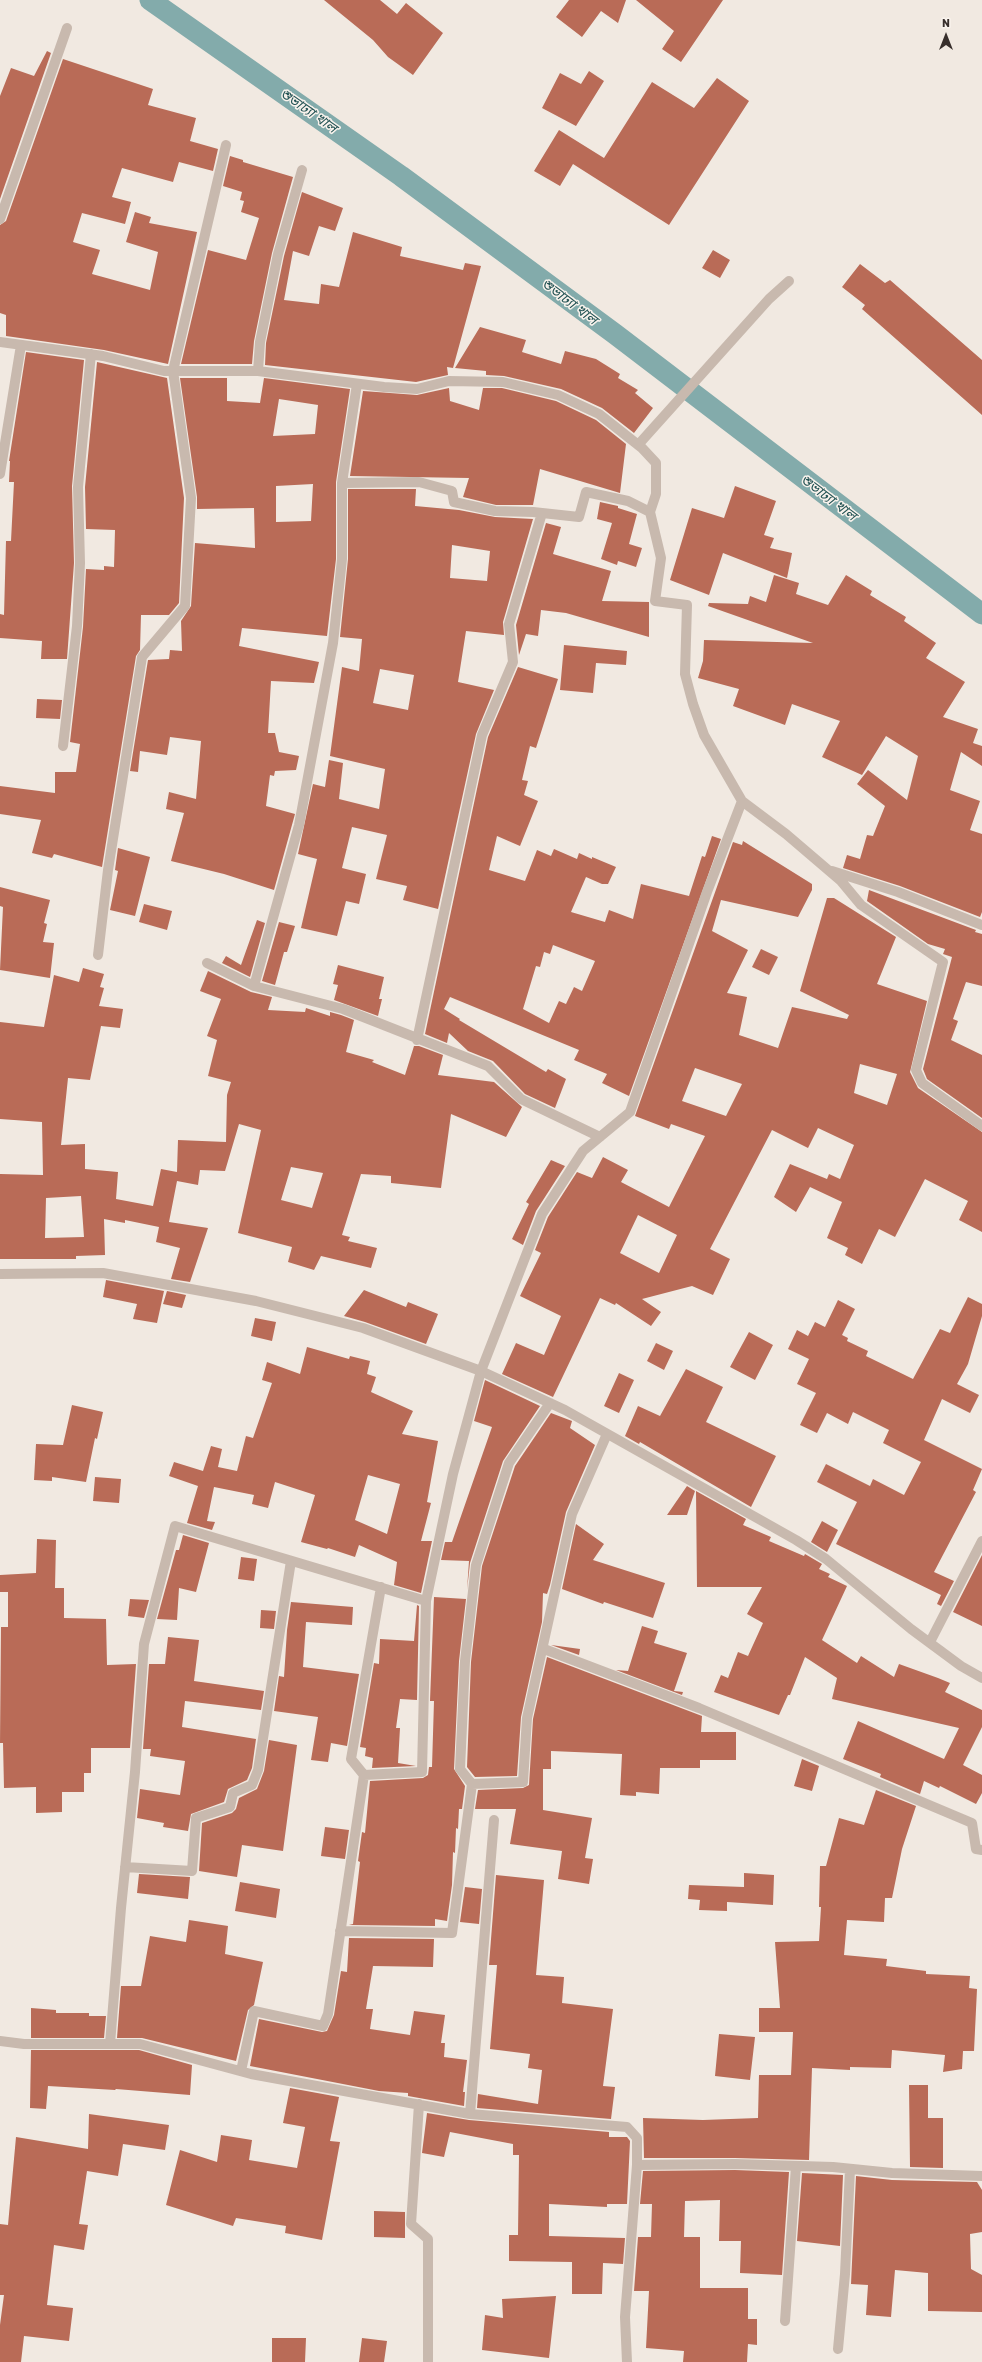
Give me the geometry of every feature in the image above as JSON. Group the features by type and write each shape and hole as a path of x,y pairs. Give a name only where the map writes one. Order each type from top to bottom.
{"street":[{"path":"0,218 67,28"},
{"path":"98,955 108,870 142,657 185,606 191,498 173,371 226,144"},
{"path":"258,371 260,342 278,254 302,170"},
{"path":"638,445 768,299 789,281"},
{"path":"0,342 91,354 164,371 258,371 357,384 417,389 449,381 503,382 558,396 600,414 638,445 656,464 656,494 650,512 661,558 655,600 687,605 685,674 693,704 704,735 742,801 786,834 825,868 841,882 861,905 943,962 916,1070 922,1083 982,1126"},
{"path":"0,474 21,345"},
{"path":"63,746 77,626 80,563 78,487 91,354"},
{"path":"254,986 299,825 333,643 342,559 342,483 357,384"},
{"path":"342,483 418,482 452,491 454,502 495,511 542,513 579,517 586,492 628,501 650,512"},
{"path":"417,1040 482,735 513,662 508,624 542,513"},
{"path":"364,1775 422,1772 426,1601 453,1474 481,1371 542,1214 583,1151 630,1112 707,892 742,801"},
{"path":"825,868 898,892 982,925"},
{"path":"207,963 254,986 343,1009 417,1040 488,1066 521,1099 600,1137"},
{"path":"0,1274 103,1273 256,1301 363,1328 481,1371 550,1403 607,1434 826,1559 961,1666 982,1678"},
{"path":"340,1931 452,1934 472,1784 460,1769 465,1661 476,1565 509,1463 550,1403"},
{"path":"472,1784 523,1782 527,1718 544,1648 572,1514 607,1434"},
{"path":"110,2044 125,1867 136,1772 144,1644 175,1526 426,1601"},
{"path":"930,1642 982,1541"},
{"path":"125,1867 192,1871 196,1818 230,1807 233,1793 252,1785 258,1770 291,1561"},
{"path":"241,2072 254,2011 323,2026 328,2014 364,1775 351,1759 381,1587"},
{"path":"544,1648 699,1708 972,1823 976,1849 982,1850"},
{"path":"470,2114 494,1820"},
{"path":"0,2041 24,2044 140,2044 241,2072 470,2114 627,2127 637,2138 625,2317 627,2362"},
{"path":"418,2104 411,2224 428,2239 428,2362"},
{"path":"636,2165 796,2166 892,2173 982,2176"},
{"path":"785,2321 796,2166"},
{"path":"838,2349 845,2274 850,2169"}],"building":[{"path":"324,0 380,0 397,14 406,3 443,33 413,75 388,57 373,40"},
{"path":"569,0 626,0 618,23 601,11 582,37 556,17"},
{"path":"636,0 723,0 681,62 662,49 674,31"},
{"path":"47,51 51,53 0,199 0,96 11,68 34,76"},
{"path":"63,59 153,89 148,105 196,118 190,141 218,149 213,171 179,162 173,182 122,168 112,197 131,202 125,224 82,213 73,242 100,250 92,274 150,290 158,252 126,242 135,212 151,217 149,223 197,232 168,364 104,350 6,336 6,315 0,313 0,225 6,221"},
{"path":"589,71 604,81 576,126 542,108 560,73 581,84"},
{"path":"717,78 749,101 669,225 573,164 560,186 534,171 559,130 604,158 652,82 694,108"},
{"path":"230,156 243,160 243,162 293,177 272,253 254,341 252,364 181,364 208,250 246,260 259,218 241,212 244,201 240,200 242,192 223,186"},
{"path":"302,192 343,208 335,231 319,226 309,256 293,251 284,300 319,304 321,284 339,287 353,232 402,247 400,256 463,270 465,263 481,266 453,368 447,367 448,375 416,382 265,365 266,343 284,256"},
{"path":"713,250 730,260 720,278 702,268"},
{"path":"860,264 885,283 890,280 982,360 982,415 862,309 865,305 842,287"},
{"path":"480,327 526,340 522,352 561,364 565,351 596,359 620,374 618,378 638,390 635,393 653,408 634,433 602,408 561,389 504,376 486,375 486,371 455,368"},
{"path":"26,352 84,360 72,486 74,563 67,659 41,659 42,641 0,638 0,614 4,615 6,541 11,541 14,482 9,482 9,461"},
{"path":"97,362 167,378 184,498 179,603 169,615 141,615 140,650 136,656 102,867 54,854 52,858 32,853 41,820 0,814 0,786 55,793 55,772 76,772 80,744 70,742 83,627 86,569 104,570 104,566 114,567 115,530 86,529 85,487"},
{"path":"180,378 227,378 227,401 260,403 264,378 350,389 336,482 336,559 327,636 242,628 239,646 319,662 314,683 271,681 268,733 275,733 279,752 299,756 296,770 275,771 274,776 270,775 266,806 295,814 274,890 224,874 171,861 184,813 166,809 169,792 196,799 201,741 170,737 167,755 140,751 138,772 130,771 148,660 169,659 170,650 182,651 181,621 191,606 195,543 255,548 254,508 197,509 197,497","holes":["279,399 318,405 315,434 273,436","313,484 311,521 276,522 276,486"]},
{"path":"449,388 450,401 479,410 483,388 502,388 556,401 596,420 626,444 620,493 540,469 533,505 496,505 463,497 469,478 350,476 363,391 417,395"},
{"path":"735,486 776,501 764,535 774,538 770,548 792,553 787,578 723,553 709,595 670,580 692,508 724,518"},
{"path":"348,489 416,489 415,506 459,510 495,517 533,519 503,622 504,635 466,631 458,682 494,690 476,734 438,909 403,900 407,886 376,879 387,835 352,827 342,868 366,874 359,904 346,901 337,936 301,928 317,859 298,854 313,784 325,787 329,760 343,763 339,799 379,809 385,769 330,756 342,667 359,671 362,639 340,637 348,559","holes":["452,545 490,551 487,581 450,578","380,669 414,675 408,710 373,703"]},
{"path":"600,502 618,506 618,508 637,514 629,544 642,548 636,567 618,561 617,565 601,559 612,523 597,519"},
{"path":"546,523 561,527 553,554 611,571 602,601 649,602 649,637 566,613 541,610 538,636 526,634 519,655 516,625"},
{"path":"774,575 799,583 796,594 828,605 846,575 872,591 870,595 906,617 904,621 936,643 926,658 965,682 943,717 978,729 973,743 982,746 982,766 961,752 950,790 980,801 970,830 982,834 982,912 980,917 900,886 843,868 847,855 860,859 867,835 873,836 885,806 857,784 868,770 907,800 918,756 886,736 862,775 822,757 840,721 792,704 785,725 733,706 739,689 698,678 703,661 704,640 813,643 708,606 709,603 748,604 750,596 766,602"},
{"path":"564,645 627,651 626,665 596,663 593,693 560,690"},
{"path":"518,667 558,679 536,748 530,746 522,780 528,781 524,795 538,801 520,846 497,836 489,870 525,881 537,850 551,856 554,849 577,859 579,853 616,867 608,884 602,884 586,877 571,912 605,922 609,910 633,919 641,884 689,896 702,856 705,857 712,836 721,839 629,1096 602,1083 607,1074 574,1060 579,1050 450,997 444,1009 460,1019 459,1020 546,1072 548,1069 566,1079 555,1108 525,1094 493,1061 468,1051 449,1033 447,1043 425,1034 488,737","holes":["553,945 595,961 582,991 574,987 566,1004 559,1001 549,1023 523,1009 536,966 540,967 544,952 550,954"]},
{"path":"37,699 62,700 60,719 36,718"},
{"path":"743,841 812,884 812,890 798,917 721,900 712,931 748,950 727,993 747,997 739,1035 778,1048 792,1007 847,1019 849,1015 800,991 827,898 834,898 896,937 877,984 927,1001 910,1072 918,1088 982,1132 982,1232 959,1220 968,1201 925,1179 895,1237 879,1229 862,1264 845,1255 848,1248 827,1238 842,1202 810,1187 796,1212 774,1197 790,1164 827,1179 829,1174 840,1179 854,1145 818,1128 808,1148 772,1130 710,1249 730,1259 713,1295 692,1286 642,1299 661,1312 651,1326 616,1303 615,1305 600,1298 553,1397 502,1374 516,1343 544,1355 561,1316 520,1296 541,1253 535,1250 548,1217 577,1172 592,1178 603,1157 628,1170 621,1182 669,1207 705,1136 671,1124 669,1129 635,1116 733,842 742,845","holes":["860,1064 897,1074 887,1105 854,1093","695,1068 742,1084 726,1116 682,1101","638,1215 677,1235 659,1273 620,1253"]},
{"path":"118,848 150,857 135,916 110,910 118,871 115,870"},
{"path":"0,887 50,900 44,923 47,924 43,942 54,943 50,978 0,970 3,907 0,906"},
{"path":"869,890 976,930 975,932 982,934 982,986 966,982 953,1019 958,1021 951,1040 982,1055 982,1118 927,1079 923,1069 952,957 943,954 945,949 928,944 867,901"},
{"path":"144,904 172,911 167,930 139,922"},
{"path":"257,920 265,923 250,977 222,963 226,956 241,965"},
{"path":"279,922 295,926 287,952 284,952 275,985 262,981"},
{"path":"761,949 778,957 769,975 752,967"},
{"path":"338,965 384,977 379,999 382,999 378,1016 334,1000 338,985 333,984"},
{"path":"83,968 104,974 100,987 104,988 99,1006 123,1009 120,1028 101,1026 90,1080 68,1078 61,1145 85,1144 85,1169 118,1172 116,1199 153,1206 161,1169 177,1172 178,1140 226,1142 227,1095 231,1082 208,1076 217,1040 207,1036 221,999 200,991 208,971 251,992 272,997 268,1010 305,1012 306,1008 330,1016 330,1012 354,1020 346,1052 374,1060 372,1062 405,1075 414,1046 419,1046 443,1055 438,1075 494,1082 522,1107 506,1137 451,1114 441,1188 391,1183 391,1176 361,1174 342,1235 350,1237 348,1241 377,1248 371,1268 321,1256 314,1270 288,1262 292,1247 238,1233 261,1130 239,1124 225,1171 200,1170 198,1185 177,1181 169,1222 208,1228 190,1282 171,1279 180,1248 156,1242 159,1227 125,1220 125,1223 104,1219 105,1255 76,1256 76,1259 0,1259 0,1174 43,1175 42,1122 0,1119 0,1022 44,1027 54,975 79,982","holes":["291,1167 323,1173 312,1208 281,1200","81,1196 84,1237 45,1238 46,1198"]},
{"path":"551,1160 565,1166 536,1211 523,1245 512,1239 529,1204 526,1202"},
{"path":"106,1280 164,1291 157,1323 133,1319 137,1304 103,1297"},
{"path":"364,1290 406,1307 408,1302 438,1314 426,1344 344,1316"},
{"path":"167,1291 186,1295 182,1308 163,1304"},
{"path":"968,1297 982,1304 982,1316 968,1364 957,1384 979,1395 970,1413 942,1399 924,1440 982,1469 973,1490 976,1492 934,1572 954,1581 941,1606 937,1604 941,1595 836,1544 857,1502 817,1482 826,1464 870,1486 873,1479 904,1495 921,1462 883,1443 889,1430 853,1412 848,1424 827,1413 817,1433 800,1425 816,1393 797,1384 809,1359 788,1349 797,1330 808,1336 815,1322 825,1327 838,1300 855,1309 842,1335 848,1338 847,1341 868,1351 866,1356 913,1379 940,1329 950,1333"},
{"path":"255,1318 276,1322 272,1341 251,1336"},
{"path":"749,1332 773,1345 755,1380 730,1367"},
{"path":"656,1343 673,1351 664,1370 647,1361"},
{"path":"307,1347 349,1359 350,1356 370,1361 367,1374 376,1377 371,1392 413,1411 402,1434 438,1441 427,1502 431,1503 421,1541 432,1541 421,1593 394,1585 397,1562 359,1545 355,1557 328,1548 301,1542 315,1495 275,1482 268,1508 252,1504 254,1495 214,1487 207,1521 215,1522 212,1530 187,1523 198,1486 169,1476 174,1462 203,1471 211,1446 222,1449 218,1467 237,1471 246,1436 253,1438 272,1383 262,1380 267,1362 300,1374","holes":["368,1475 400,1484 387,1534 355,1520"]},
{"path":"686,1369 723,1387 706,1422 776,1456 751,1507 640,1442 639,1444 625,1436 638,1406 660,1416"},
{"path":"619,1373 634,1380 619,1413 604,1406"},
{"path":"485,1380 540,1406 503,1461 470,1563 467,1590 469,1561 441,1560 445,1542 452,1542 492,1427 474,1421"},
{"path":"72,1405 103,1412 97,1439 95,1438 86,1482 52,1477 52,1481 34,1480 36,1444 63,1445"},
{"path":"551,1413 572,1421 570,1428 595,1445 566,1512 550,1585 547,1594 543,1593 542,1622 521,1717 517,1776 475,1777 467,1767 471,1662 482,1566 515,1466"},
{"path":"95,1477 121,1479 119,1503 93,1501"},
{"path":"687,1486 695,1491 687,1515 667,1515"},
{"path":"696,1491 746,1519 743,1525 771,1537 769,1541 804,1556 805,1554 822,1564 819,1569 830,1574 828,1577 847,1586 822,1640 857,1663 861,1656 894,1677 899,1664 950,1683 945,1692 982,1710 982,1727 963,1765 982,1775 982,1793 976,1804 940,1786 939,1788 924,1781 920,1794 880,1777 881,1774 843,1759 858,1721 944,1759 959,1728 832,1699 837,1678 805,1657 790,1695 788,1695 779,1715 714,1692 721,1675 728,1678 738,1652 748,1656 763,1623 747,1614 762,1587 697,1587"},
{"path":"822,1521 838,1530 827,1552 811,1542"},
{"path":"576,1524 604,1544 593,1560 665,1583 653,1618 604,1602 603,1604 562,1589"},
{"path":"183,1535 209,1543 196,1592 179,1588 177,1620 157,1619 176,1550 179,1550"},
{"path":"37,1539 56,1540 55,1588 64,1588 64,1618 106,1619 107,1665 136,1664 130,1748 91,1748 91,1773 84,1773 84,1792 62,1792 62,1812 36,1813 36,1787 4,1788 3,1743 0,1743 1,1627 8,1627 8,1592 0,1592 0,1575 36,1573"},
{"path":"982,1555 982,1626 953,1612"},
{"path":"241,1557 257,1559 254,1581 238,1579"},
{"path":"434,1597 466,1599 459,1661 454,1769 465,1786 462,1809 459,1809 458,1829 456,1828 455,1853 453,1852 452,1885 447,1921 435,1919 435,1926 349,1925 353,1924 360,1862 358,1861 362,1832 365,1833 370,1781 423,1778 428,1775 429,1767 432,1767 434,1701 430,1701"},
{"path":"130,1599 149,1600 144,1618 128,1616"},
{"path":"291,1602 353,1607 352,1625 306,1622 303,1667 359,1674 347,1746 331,1743 328,1762 311,1760 318,1717 274,1711 279,1676 284,1677 287,1630"},
{"path":"417,1605 419,1606 417,1700 400,1699 396,1728 400,1728 398,1763 416,1766 372,1768 373,1758 365,1756 366,1748 360,1747 374,1663 379,1664 380,1639 414,1641"},
{"path":"261,1610 276,1611 274,1629 260,1628"},
{"path":"642,1626 658,1631 654,1643 687,1653 674,1691 683,1692 682,1695 616,1670 628,1671"},
{"path":"168,1637 199,1640 194,1681 264,1691 261,1710 185,1701 182,1727 256,1739 252,1768 247,1780 228,1789 224,1802 191,1814 188,1831 163,1827 164,1823 137,1818 140,1789 180,1795 185,1761 150,1756 151,1749 143,1749 149,1664 165,1664"},
{"path":"551,1645 580,1649 579,1655"},
{"path":"547,1657 702,1716 701,1732 736,1732 736,1760 700,1760 700,1768 660,1768 659,1794 636,1792 636,1796 620,1795 622,1754 551,1751 551,1769 543,1769 543,1810 592,1818 585,1858 593,1859 589,1884 558,1879 562,1851 510,1844 516,1809 475,1809 478,1790 523,1788 529,1785 533,1719"},
{"path":"269,1740 297,1745 283,1851 242,1845 237,1877 199,1871 202,1823 232,1813 236,1809 239,1798 257,1789 264,1771"},
{"path":"802,1759 819,1766 812,1791 794,1786"},
{"path":"876,1790 916,1806 902,1849 892,1898 885,1898 884,1922 847,1920 844,1955 887,1959 886,1966 926,1971 926,1974 970,1976 969,1988 977,1989 974,2051 963,2051 962,2069 943,2072 945,2055 892,2050 891,2068 850,2067 850,2070 812,2068 809,2160 644,2158 643,2118 703,2120 758,2118 759,2075 791,2075 793,2032 759,2032 759,2008 780,2008 775,1942 819,1941 821,1907 819,1907 820,1866 826,1866 839,1818 864,1825"},
{"path":"325,1827 349,1830 345,1859 321,1856"},
{"path":"744,1873 774,1875 773,1905 727,1902 727,1911 699,1910 700,1900 688,1899 689,1885 744,1887"},
{"path":"139,1874 190,1877 188,1899 137,1893"},
{"path":"496,1875 544,1880 536,1975 564,1977 562,2003 613,2009 603,2086 615,2087 611,2119 477,2108 478,2094 538,2104 542,2070 528,2068 530,2054 490,2049 497,1965 489,1965"},
{"path":"240,1882 280,1889 276,1918 235,1911"},
{"path":"465,1887 482,1889 479,1924 460,1922"},
{"path":"189,1920 228,1926 225,1954 263,1962 254,2005 248,2010 236,2061 142,2038 117,2038 121,1986 141,1986 150,1936 186,1942"},
{"path":"349,1938 434,1939 433,1967 373,1966 366,2009 373,2009 370,2029 410,2035 414,2011 445,2015 441,2043 445,2043 444,2057 467,2060 463,2092 465,2092 464,2106 408,2096 408,2093 379,2091 250,2066 259,2019 322,2032 327,2031 334,2015 341,1971 347,1972"},
{"path":"31,2008 56,2010 56,2013 89,2013 89,2016 106,2016 104,2038 31,2038"},
{"path":"719,2034 755,2037 750,2080 715,2076"},
{"path":"31,2050 139,2050 192,2065 190,2095 116,2089 48,2086 46,2109 30,2108"},
{"path":"909,2085 928,2085 928,2118 943,2118 943,2168 910,2167"},
{"path":"290,2088 339,2097 330,2141 340,2142 322,2240 285,2233 286,2226 236,2218 233,2226 166,2205 180,2150 217,2162 221,2135 252,2140 249,2160 297,2168 305,2127 283,2123"},
{"path":"427,2113 469,2120 609,2132 609,2137 627,2137 630,2141 627,2204 607,2204 607,2207 549,2204 549,2236 625,2238 623,2264 603,2263 602,2294 572,2294 572,2262 509,2261 509,2235 518,2235 519,2155 513,2155 513,2144 450,2132 444,2157 422,2153"},
{"path":"89,2114 169,2125 165,2150 123,2144 118,2176 87,2171 79,2224 88,2225 84,2250 54,2245 47,2305 73,2308 69,2341 24,2336 21,2362 0,2362 0,2325 4,2295 0,2295 0,2224 8,2225 16,2137 88,2149"},
{"path":"735,2170 789,2172 782,2275 740,2273 741,2241 719,2241 720,2200 685,2201 684,2237 700,2237 700,2288 748,2288 748,2319 757,2319 757,2345 748,2344 747,2362 683,2362 684,2351 646,2348 649,2291 634,2291 638,2237 651,2237 652,2204 640,2204 643,2171"},
{"path":"802,2173 843,2175 840,2246 797,2241"},
{"path":"856,2176 892,2180 977,2182 982,2190 982,2232 970,2234 971,2269 982,2275 982,2312 928,2311 928,2273 895,2270 891,2317 866,2315 868,2285 851,2284"},
{"path":"374,2211 405,2212 405,2238 374,2237"},
{"path":"556,2296 549,2358 482,2350 485,2315 503,2318 502,2299"},
{"path":"272,2338 306,2338 305,2362 272,2362"},
{"path":"362,2338 387,2341 384,2362 359,2362"}],"waterway":[{"name":"শুভাঢ্যা খাল","path":"150,0 401,176 615,334 982,614"}]}
